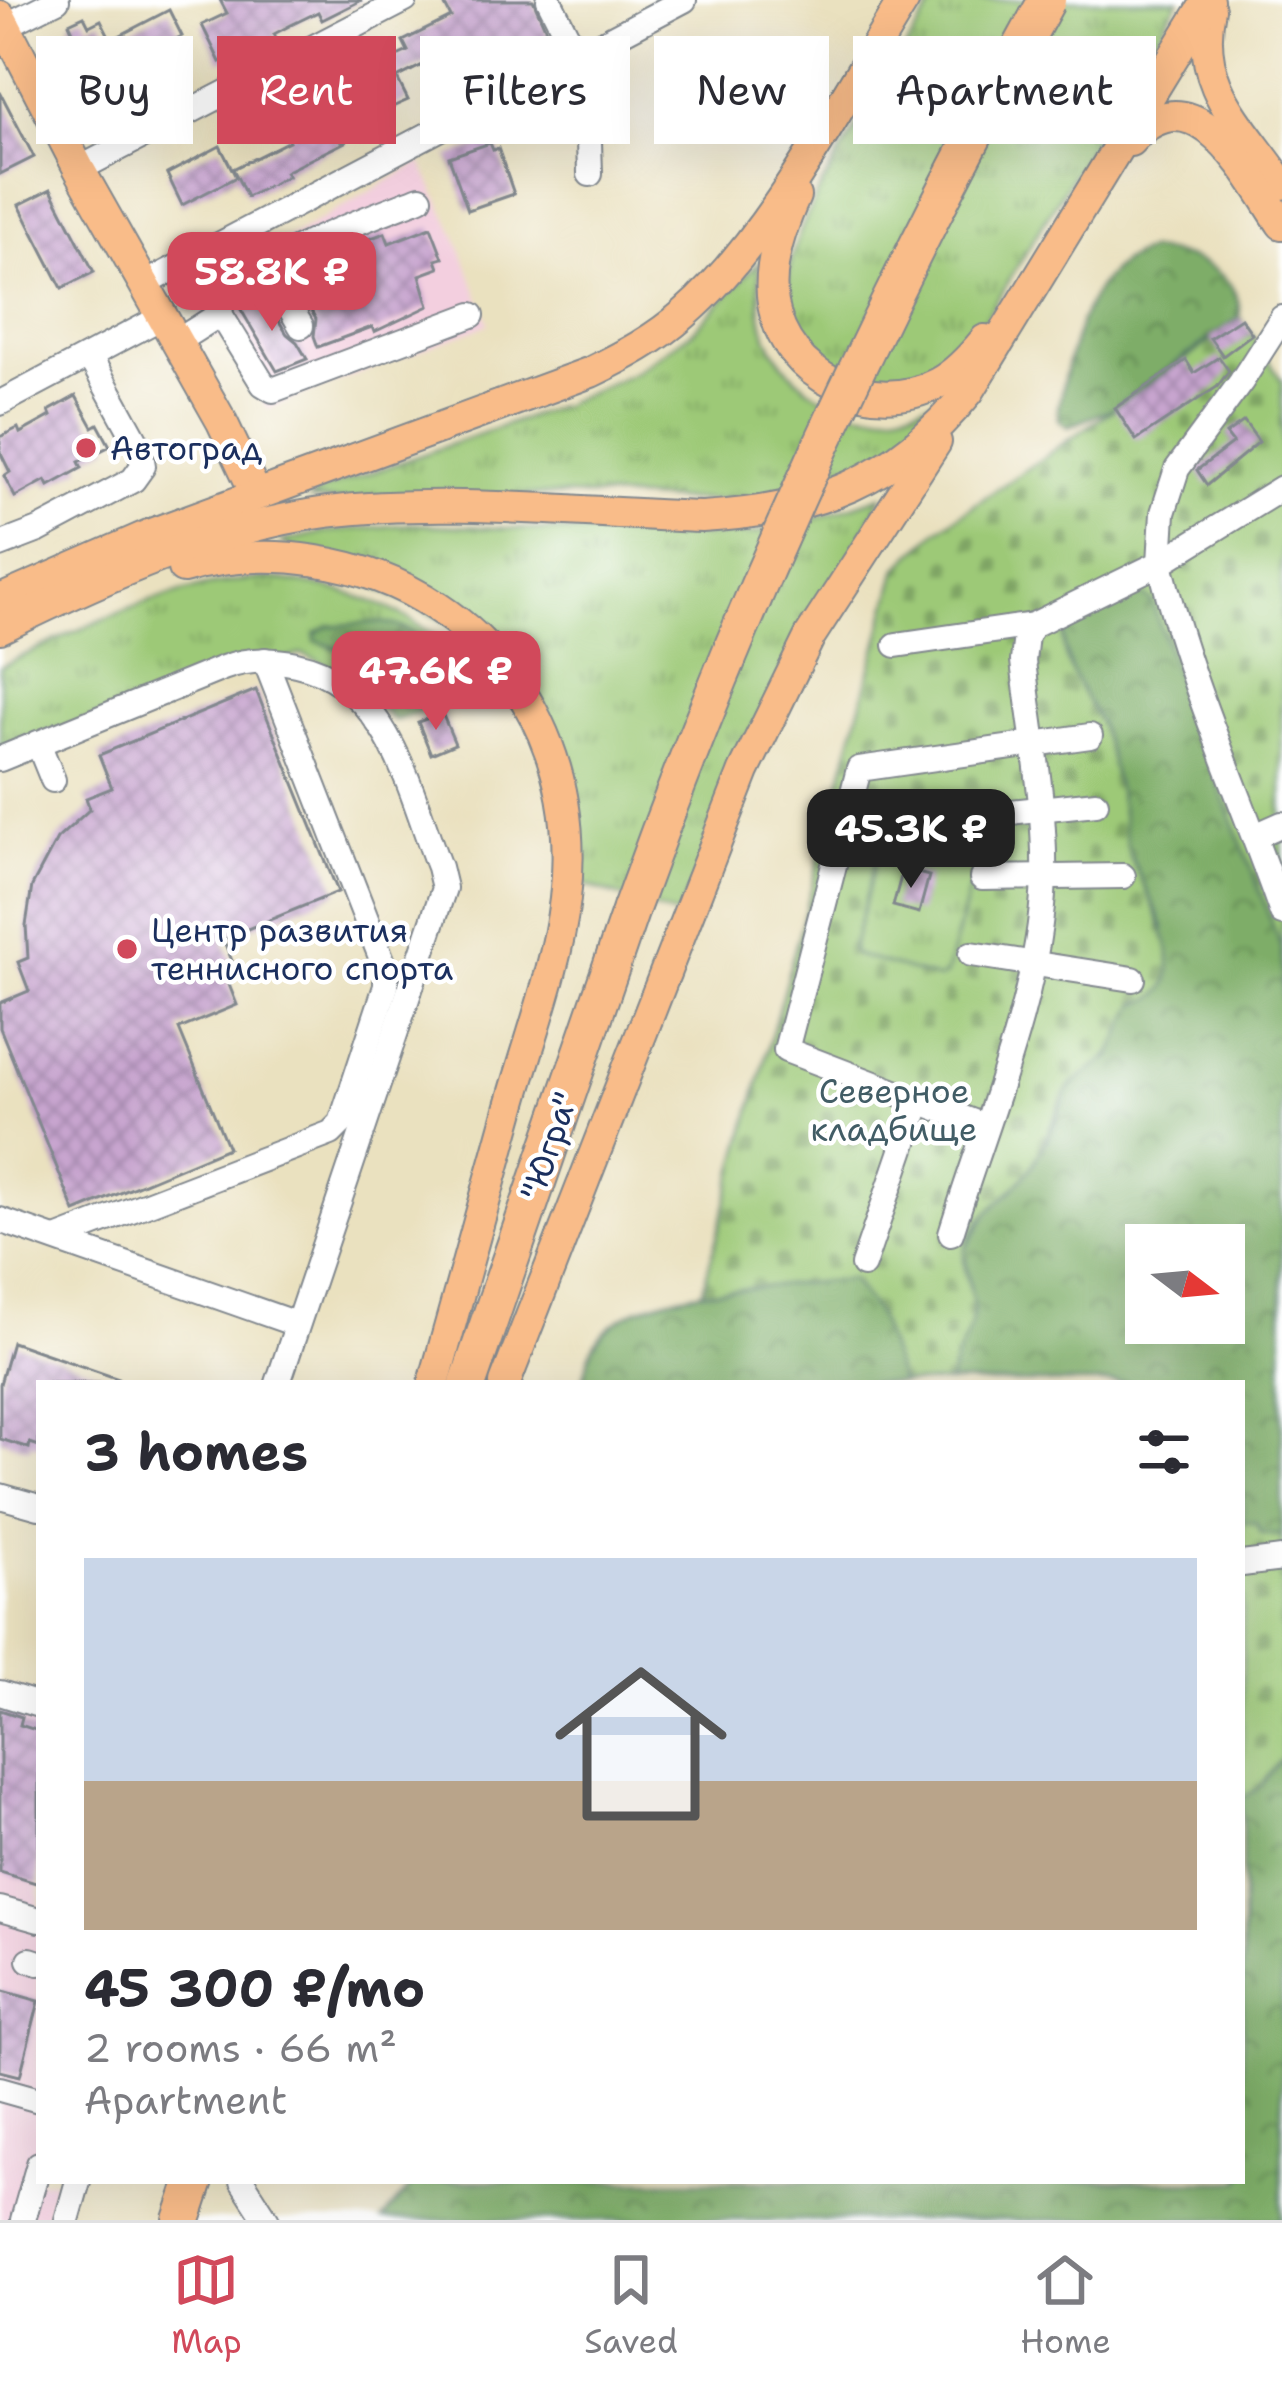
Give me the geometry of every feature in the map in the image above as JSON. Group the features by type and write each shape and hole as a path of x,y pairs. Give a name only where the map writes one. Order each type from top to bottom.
{"highway":[{"name":"\"Югра\"","path":"469,1380 631,909 712,692 805,476 911,256 1047,0"},
{"path":"182,2220 194,2184"}],"main road":[{"path":"829,122 904,0"},
{"path":"1211,0 1205,40 1212,82 1282,184"},
{"path":"506,1380 744,771 810,636 970,391 1211,0"},
{"path":"3,21 79,169 228,433 260,509"},
{"path":"1088,199 1142,127 1164,118 1190,119 1222,137 1282,224"},
{"path":"0,628 260,509 591,372 656,337 722,276 815,144"},
{"path":"819,144 791,205 771,288 787,344 827,381 881,396 916,392 940,382 982,344 1054,256"},
{"path":"0,600 151,534 260,509 702,517 783,510 877,474 921,443 970,391"},
{"path":"0,644 185,567 224,559 294,558 352,569 424,598 480,641 523,692 561,780 567,817 565,902 435,1380"}],"street":[{"path":"3,21 57,0"},
{"path":"79,169 405,0"},
{"path":"549,0 567,36"},
{"path":"614,36 684,0"},
{"path":"143,285 420,138"},
{"path":"590,144 590,175"},
{"path":"420,197 265,266 226,293 220,314 263,384 273,390 472,314"},
{"path":"265,266 301,326"},
{"path":"0,404 90,357 220,314"},
{"path":"1282,319 1178,469 1163,513 1160,563 1203,709 1282,913"},
{"path":"0,545 39,530 140,473 140,448 90,357"},
{"path":"896,645 1033,625 1160,563 1282,488"},
{"path":"951,1233 1033,963 1044,878 1022,647 1033,625"},
{"path":"56,1239 332,1133 341,1124 387,978 265,661"},
{"path":"0,759 234,664 301,665 329,675 349,688 381,722 440,867 443,888 279,1380"},
{"path":"285,715 292,687 304,673 315,670 329,675"},
{"path":"984,1126 786,1050 859,770 1090,736"},
{"path":"38,743 52,780"},
{"path":"934,820 1096,803"},
{"path":"1255,836 1282,824"},
{"path":"982,878 1123,876"},
{"path":"971,954 1133,979"},
{"path":"863,1264 919,1101"},
{"path":"0,1196 0,1220 296,1324"},
{"path":"118,1215 110,1238 119,1262"},
{"path":"0,1496 36,1506"},
{"path":"1245,1564 1281,1562"},
{"path":"0,1694 36,1704"},
{"path":"0,1909 36,1919"},
{"path":"0,2089 36,2099"},
{"path":"23,2220 36,2174"},
{"path":"67,2220 77,2184"},
{"path":"244,2184 267,2220"}],"shaded area":[{"path":"421,162 456,236 489,324 267,409 222,337 211,337 199,311 208,303 207,285"},
{"path":"0,1684 36,1694 36,2184 54,2184 44,2220 0,2220"}],"green space":[{"path":"936,0 1179,0 1156,38 914,36"},
{"path":"853,134 853,144 1092,144 978,331 938,364 893,381 858,376 818,355 796,328 788,296 791,262 820,190"},
{"path":"1148,250 1194,260 1221,275 1238,300 1240,317 1114,408 1068,427 1059,419 1058,408 1084,314 1109,275"},
{"path":"758,263 764,328 782,363 812,390 866,413 900,411 940,398 941,403 894,446 854,470 767,496 310,499 322,490 554,408 635,372 693,331"},
{"name":"Северное кладбище","path":"1241,318 1282,381 1282,949 1152,601 1132,594 1078,617 1065,632 1065,655 1103,736 1127,848 1165,937 1168,979 1159,994 1138,1003 1108,1058 1070,1088 1029,1170 970,1237 964,1257 973,1313 950,1380 900,1380 878,1316 851,1279 702,1292 898,568 938,530","holes":["892,799 981,806 984,836 946,975 939,979 855,955 852,949"]},
{"path":"882,496 677,916 582,884 581,834 569,762 559,734 506,651 281,542 325,532 411,524 675,536 751,534 791,527"},
{"path":"234,581 300,583 384,606 433,635 476,677 442,704 394,720 344,672 302,654 0,747 0,667 131,608","holes":["330,626 345,626 440,684 428,690 380,662 328,646"]},
{"path":"1128,594 1144,594 1152,601 1282,949 1282,1536 1261,1534 1256,1523 1245,1522 1245,1380 950,1380 974,1311 964,1251 992,1206 1012,1191 1048,1138 1067,1092 1087,1070 1111,1057 1127,1016 1138,1003 1164,927 1127,849 1100,725 1072,673 1064,647 1065,631 1075,618"},
{"path":"378,622 414,633 432,648 440,684 428,690 380,662 315,641 315,634 329,626"},
{"path":"892,799 981,805 984,836 946,975 939,979 855,955 852,950"},
{"path":"851,1279 878,1316 900,1380 583,1380 593,1347 612,1325 639,1309 749,1285"},
{"path":"1245,1522 1256,1523 1261,1534 1282,1536 1282,1757 1260,1787 1245,1797"},
{"path":"1282,1757 1282,2220 382,2220 412,2184 1245,2184 1245,1797 1260,1786"}],"building":[{"path":"220,0 362,0 322,20 318,12 275,36 217,36 217,56 202,25 227,13"},
{"path":"442,0 533,0 549,36 420,36 420,66 397,78 408,100 396,105 396,57 408,51 403,41 451,17"},
{"path":"169,10 182,36 119,36"},
{"path":"84,16 89,26 101,20 109,36 75,36 69,23"},
{"path":"0,92 34,157 0,174"},
{"path":"283,144 341,144 247,197 233,169"},
{"path":"487,144 498,148 514,194 468,210 449,157"},
{"path":"220,146 236,177 182,205 167,174"},
{"path":"51,189 94,272 62,288 19,205"},
{"path":"431,227 443,258 436,260 439,268 420,275 429,306 374,332 372,327 318,347 316,319 292,279 331,264 328,254 385,233 389,243"},
{"path":"261,292 307,359 277,371 240,308"},
{"path":"1241,318 1252,334 1223,356 1210,338"},
{"path":"1219,357 1229,371 1217,387 1136,440 1115,408 1186,360 1194,373"},
{"path":"76,396 110,446 79,462 82,468 49,486 46,480 15,497 4,476 10,472 0,452 0,437 18,428 20,433"},
{"path":"1244,421 1259,442 1207,485 1197,470 1233,443 1226,434"},
{"name":"Центр развития теннисного спорта","path":"256,690 338,892 223,939 235,968 224,972 237,1005 179,1029 228,1148 75,1212 0,1028 0,1003 29,991 18,962 28,958 26,925 32,886 57,839 90,809 86,798 112,788 99,755"},
{"path":"442,713 455,744 431,754 418,722"},
{"path":"903,869 929,876 919,913 893,906"},
{"path":"12,1342 119,1379 36,1380 36,1445 30,1443 29,1448 0,1439 0,1384"},
{"path":"0,1710 22,1717 20,1725 36,1730 36,1883 0,1872"},
{"path":"0,1990 36,2000 36,2013 20,2076 0,2071"}],"place":[{"name":"Автоград","path":"86,448"},
{"name":"Центр развития теннисного спорта","path":"127,949"}]}
